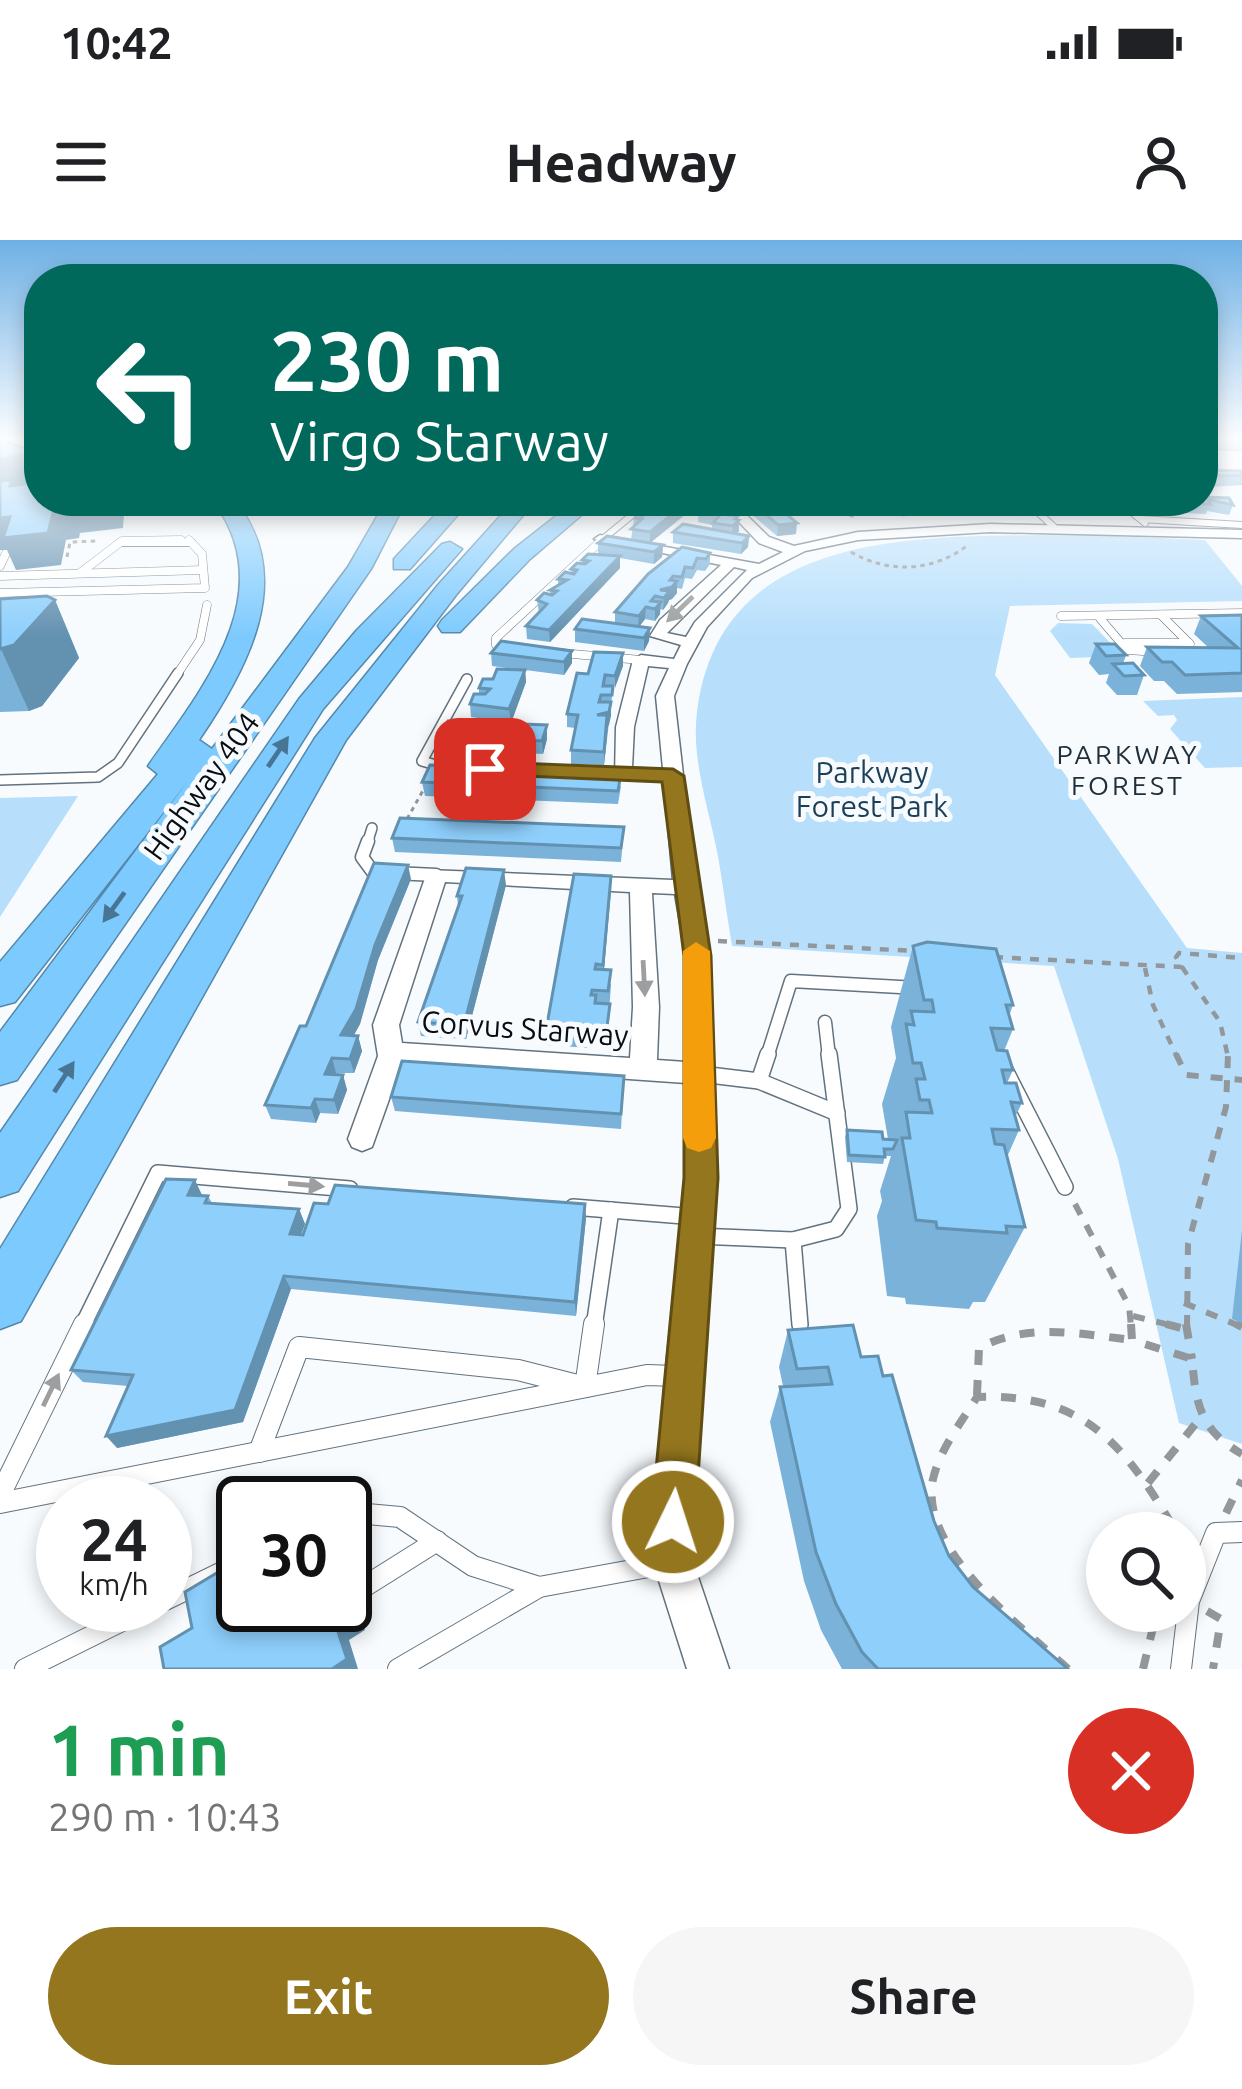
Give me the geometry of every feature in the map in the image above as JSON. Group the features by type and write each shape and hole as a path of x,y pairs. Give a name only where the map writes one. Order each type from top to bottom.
{"highway":[{"path":"222,516 248,550"},
{"path":"79,890 219,688 241,646 254,583 238,516"},
{"name":"Highway 404","path":"0,1066 358,569 387,516"},
{"path":"310,705 337,649 364,610 447,516"},
{"path":"310,705 366,637 483,516"},
{"path":"0,1302 332,738 512,516"},
{"path":"404,645 538,516"},
{"path":"127,1088 307,811 382,705 431,646 522,554 569,516"},
{"name":"Highway 404","path":"0,991 197,747 293,622 331,564"},
{"name":"Highway 404","path":"0,1175 310,705"}],"street":[{"path":"740,516 764,540 794,551"},
{"path":"708,1669 673,1562 682,1377 701,1178 694,940 665,696 689,642 731,592 760,568 794,551 858,536 1146,524 1237,530 1242,557"},
{"path":"601,538 760,568"},
{"path":"689,642 658,636 665,623 730,562"},
{"path":"673,776 622,773 625,727 641,660 679,664"},
{"path":"436,875 685,888"},
{"name":"Corvus Starway","path":"436,875 386,1025 392,1052 696,1073"},
{"path":"640,887 646,1007 643,1069"},
{"path":"362,1139 392,1052"}],"lane":[{"path":"533,650 496,644 496,638 630,516"},
{"path":"1042,516 1054,528"},
{"path":"1136,516 1146,524"},
{"path":"0,592 205,587 202,554 189,540 122,542 80,573"},
{"path":"0,566 8,550"},
{"path":"0,576 203,570"},
{"path":"0,780 98,777 118,763 200,640 207,605"},
{"path":"1060,616 1242,613"},
{"path":"1098,616 1137,652 1197,651 1161,615"},
{"path":"1125,644 1189,643"},
{"path":"554,652 641,660"},
{"path":"463,768 434,767 422,760 467,679"},
{"path":"599,772 622,773"},
{"path":"372,828 362,857 365,867 436,875"},
{"path":"759,1082 791,981 933,989"},
{"path":"563,1206 793,1240 836,1228 849,1209 825,1022"},
{"path":"991,1043 1065,1187"},
{"path":"696,1073 759,1082 837,1113"},
{"path":"0,1499 158,1173 372,1191"},
{"path":"584,1388 611,1210"},
{"path":"793,1240 800,1325"},
{"path":"259,1452 299,1347 518,1370 584,1388"},
{"path":"0,1499 647,1375 682,1377"},
{"path":"372,1514 400,1517 473,1565 539,1587"},
{"path":"1206,1558 1216,1533 1242,1532"},
{"path":"372,1582 437,1541"},
{"path":"398,1669 539,1587 673,1562"},
{"path":"34,1666 101,1632"},
{"path":"1181,1669 1185,1632"}],"path":[{"path":"852,516 857,518"},
{"path":"848,547 865,561 908,568 952,560 971,542 967,536"},
{"path":"372,828 400,826 411,815 432,771"},
{"path":"694,940 921,951"},
{"path":"1242,958 1179,952 1176,957 1224,1030 1238,1080 1232,1120 1191,1231 1184,1303 1198,1421 1213,1438 1242,1454"},
{"path":"984,956 1182,967"},
{"path":"1145,968 1153,1006 1186,1076 1238,1080"},
{"path":"1065,1187 1130,1315 1132,1340"},
{"path":"1184,1303 1242,1327"},
{"path":"1130,1315 1185,1329"},
{"path":"1068,1669 953,1559 930,1499 937,1465 977,1397 979,1348 997,1336 1052,1332 1132,1340 1192,1359"},
{"path":"977,1397 1008,1393 1060,1402 1109,1435 1165,1512"},
{"path":"1148,1483 1198,1421"},
{"path":"1216,1533 1242,1480"},
{"path":"1206,1611 1221,1619 1213,1669"},
{"path":"1143,1669 1152,1632"}],"green space":[{"name":"Parkway Forest Park","path":"1095,535 1205,540 1242,586 1242,601 1010,606 995,675 1187,948 1242,953 1242,1444 1179,1423 1118,1159 1054,966 732,946 699,766 697,712 715,648 749,601 796,570 851,550 912,540"},
{"path":"1058,623 1092,624 1123,656 1070,658 1050,631"},
{"path":"1242,697 1242,767 1205,768 1170,729 1177,720 1174,715 1158,716 1143,701"},
{"path":"78,796 0,917 0,798"}],"building":[{"path":"0,504 24,504 24,516 52,516 48,533 3,538 10,517 0,518"},
{"path":"670,516 650,532 631,529 642,519 634,518"},
{"path":"719,516 738,516 735,519 739,520 733,526 713,523"},
{"path":"768,516 789,516 797,523 778,525"},
{"path":"683,524 749,536 742,543 673,532"},
{"path":"607,536 663,545 654,552 598,543"},
{"path":"682,547 710,553 706,559 697,558 693,568 685,567 682,577 673,576 670,580 677,581 672,587 660,590 669,591 664,598 655,596 651,601 661,602 655,609 646,607 639,616 615,612 648,574"},
{"path":"588,554 620,556 549,630 526,626 547,604 537,600 557,591 550,590 567,580 558,579 565,572 574,574 577,570 571,569 577,563 589,561 582,560"},
{"path":"47,596 55,600 14,645 0,649 0,599"},
{"path":"1242,615 1242,673 1185,675 1147,647 1238,648 1201,616"},
{"path":"582,619 650,628 644,638 575,629"},
{"path":"501,641 572,651 564,662 491,653"},
{"path":"1096,644 1115,644 1126,655 1106,656"},
{"path":"594,652 623,653 615,676 605,675 603,686 613,686 612,695 601,695 599,702 611,702 609,712 597,715 607,715 604,752 571,750 578,715 567,714 577,673 588,674"},
{"path":"1133,663 1144,675 1124,676 1113,664"},
{"path":"497,669 525,670 509,709 470,704 474,694 490,689 479,688 483,679 493,679"},
{"path":"448,721 547,725 542,741 441,736"},
{"path":"430,765 621,773 618,791 422,782"},
{"path":"400,818 624,827 621,848 392,838"},
{"path":"374,863 408,865 375,945 356,1009 341,1035 358,1036 350,1059 332,1058 325,1074 343,1075 334,1100 315,1099 311,1108 265,1105 300,1026 306,1026"},
{"path":"466,868 504,870 464,1025 418,1022 462,896 457,896"},
{"path":"574,874 611,876 603,965 596,964 595,969 611,970 608,991 592,990 591,995 596,995 595,1003 610,1004 607,1027 591,1026 590,1033 546,1030"},
{"path":"927,942 996,949 1013,1005 1006,1005 1013,1029 991,1028 997,1050 1007,1051 1013,1070 1002,1070 1005,1083 1016,1083 1022,1103 1011,1102 1019,1130 992,1129 995,1144 1004,1145 1025,1227 1006,1226 1007,1233 937,1228 936,1222 916,1220 902,1138 910,1138 906,1112 932,1113 929,1100 920,1100 916,1079 925,1079 921,1063 913,1063 906,1024 914,1025 911,1011 934,1012 932,1000 924,1000 913,946"},
{"path":"402,1061 624,1076 621,1114 391,1097"},
{"path":"847,1130 882,1132 883,1139 897,1140 893,1149 884,1149 885,1157 849,1155"},
{"path":"166,1179 195,1180 188,1195 208,1196 205,1203 299,1209 290,1234 303,1235 314,1203 328,1204 335,1185 585,1204 575,1302 284,1276 235,1410 106,1436 133,1375 71,1370"},
{"path":"853,1325 861,1357 878,1356 883,1376 892,1375 934,1521 949,1556 973,1587 1068,1669 878,1669 862,1652 816,1552 780,1387 832,1384 828,1367 797,1369 788,1330"},
{"path":"216,1573 216,1632 338,1632 347,1659 332,1669 164,1669 160,1647 192,1632 192,1588"}],"slow traffic":[{"path":"696,951 699,1138"}],"district":[{"name":"PARKWAY FOREST","path":"1128,770"}],"route":[{"path":"485,769 673,776 698,956 701,1178 673,1522"}]}
